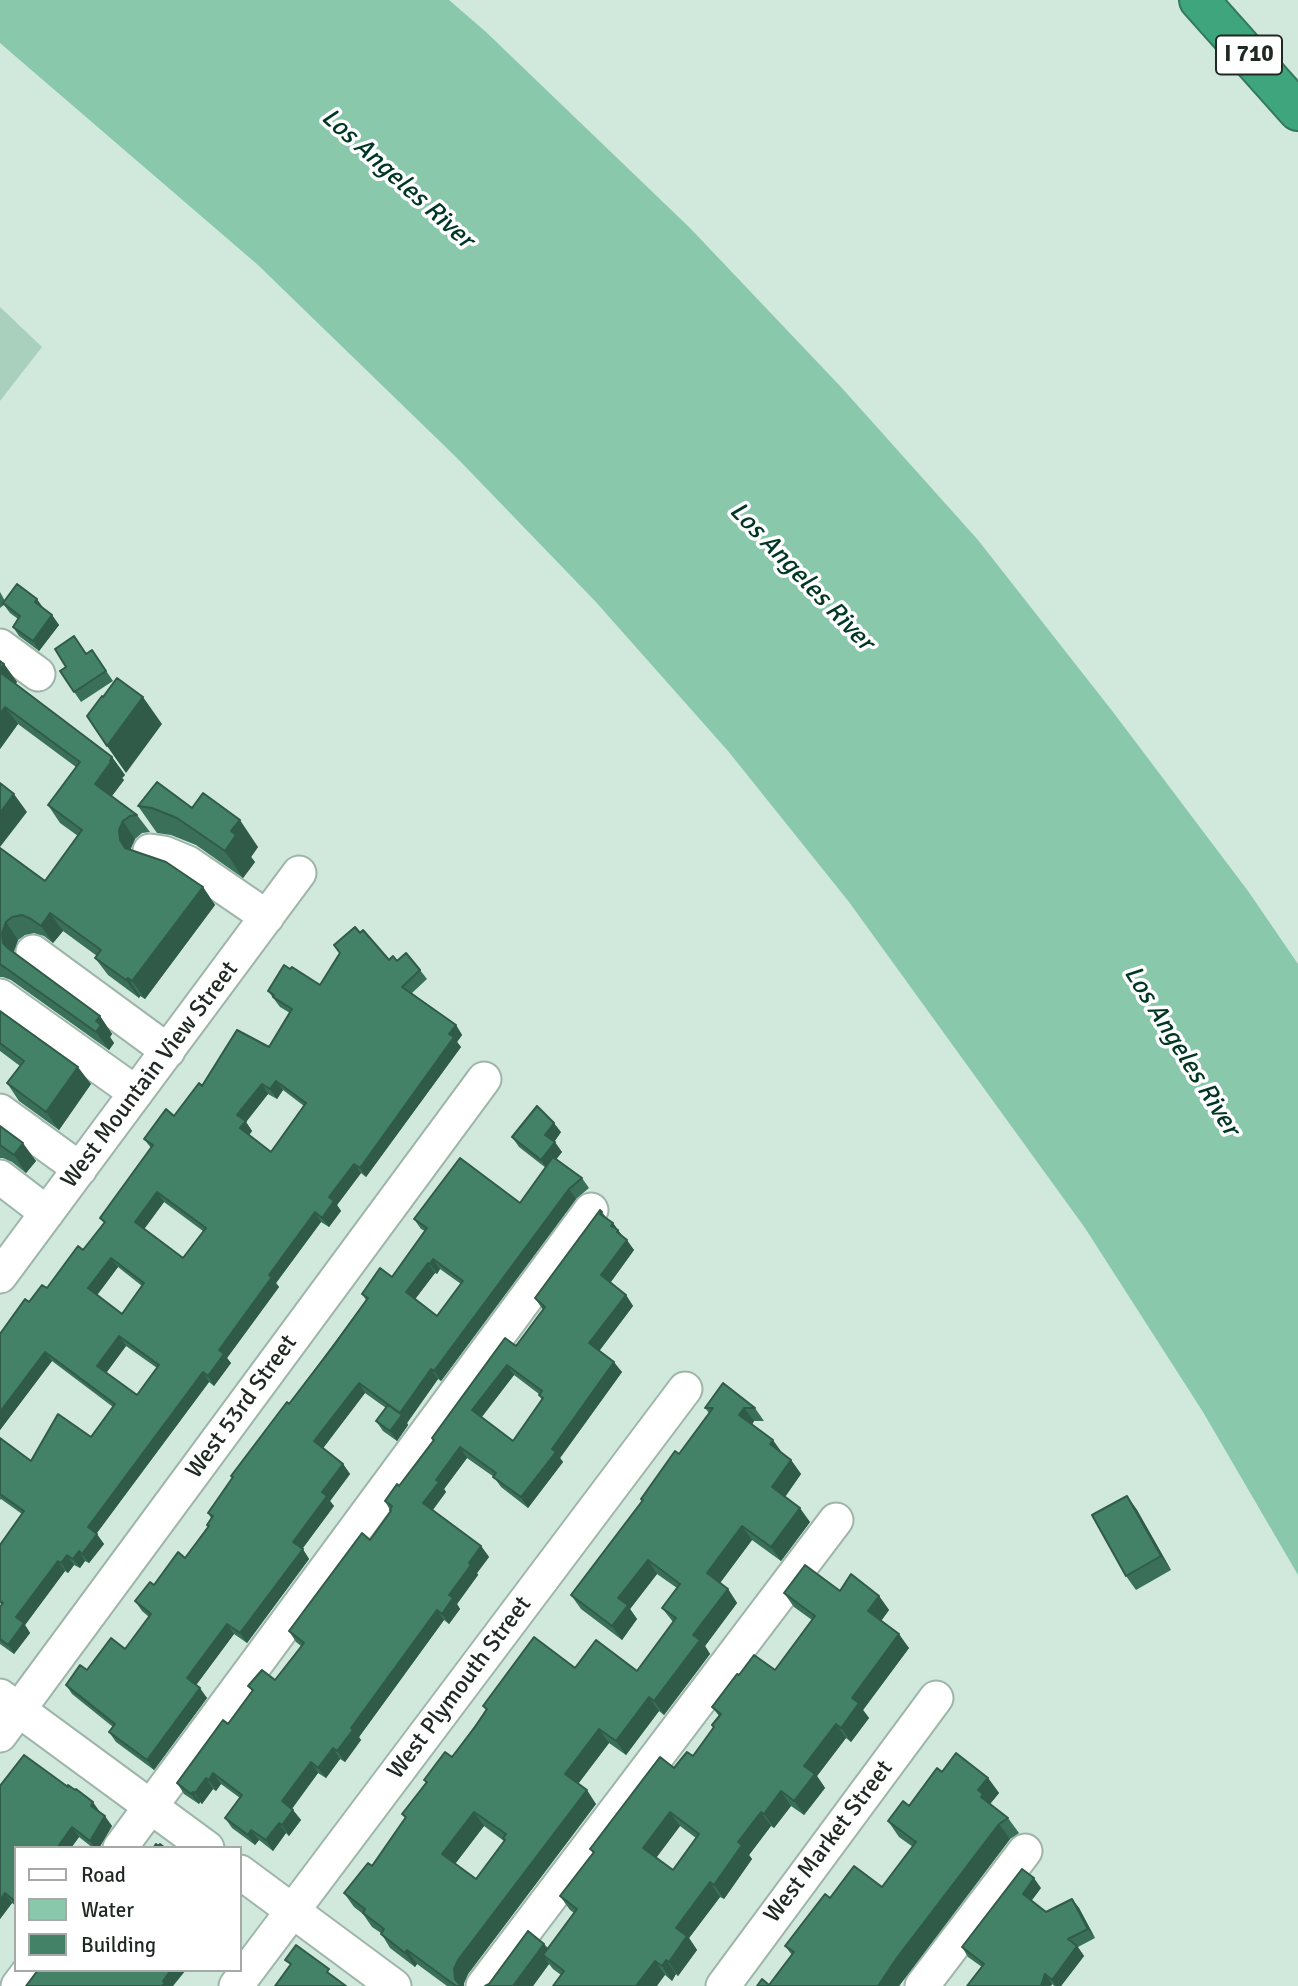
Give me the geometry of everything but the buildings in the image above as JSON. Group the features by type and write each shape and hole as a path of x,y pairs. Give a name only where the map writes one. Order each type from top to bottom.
{"highway":[{"name":"I 710","path":"1199,0 1298,111"}],"street":[{"path":"0,646 38,674"},
{"path":"150,851 164,853 188,863 267,917"},
{"name":"West Mountain View Street","path":"0,1276 299,873"},
{"path":"46,951 173,1044"},
{"path":"0,996 136,1093"},
{"name":"West 53rd Street","path":"7,1714 484,1079"},
{"path":"0,1111 80,1169"},
{"path":"0,1177 47,1213"},
{"path":"121,1846 591,1210"},
{"name":"West Plymouth Street","path":"236,1986 685,1389"},
{"path":"483,1986 836,1520"},
{"name":"West Market Street","path":"723,1986 936,1698"},
{"path":"7,1714 150,1806 204,1846"},
{"path":"922,1986 1025,1851"},
{"path":"242,1873 394,1986"}],"shaded area":[{"path":"0,307 42,347 0,401"}],"water":[{"name":"Los Angeles River","path":"0,0 449,0 486,32 690,228 841,387 978,540 1113,712 1248,891 1298,964 1298,1575 1203,1412 1085,1228 849,902 728,751 595,601 457,458 258,265 0,43"}]}
